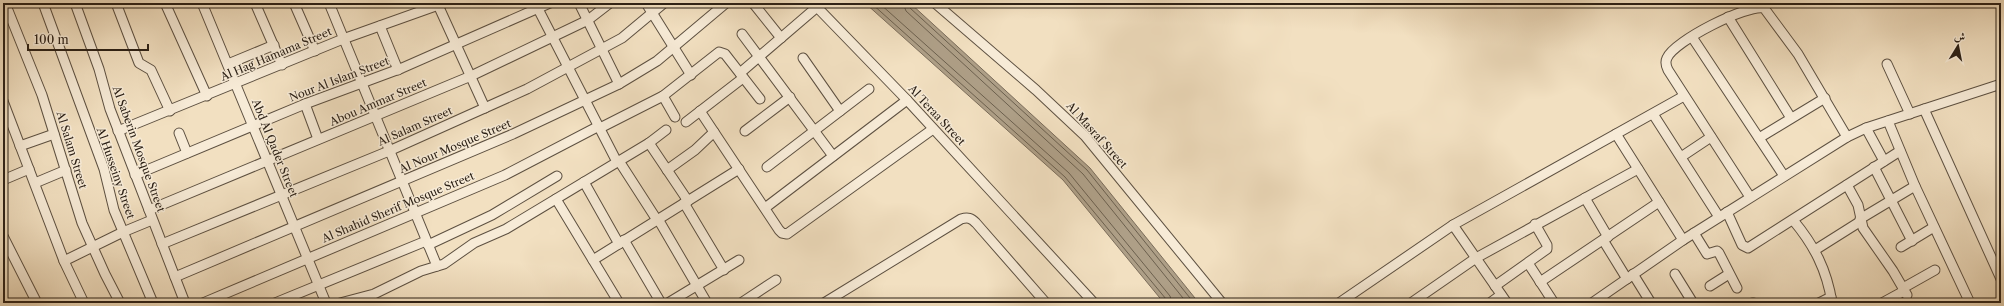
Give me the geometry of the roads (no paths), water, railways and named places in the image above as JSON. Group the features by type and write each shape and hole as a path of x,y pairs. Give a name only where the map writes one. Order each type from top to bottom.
{"street":[{"name":"Al Salam Street","path":"5,3 42,95 82,223 92,247 120,303"},
{"name":"Al Husseiny Street","path":"43,3 102,162 114,210 153,303"},
{"name":"Al Saberin Mosque Street","path":"75,3 118,131 185,303"},
{"path":"116,3 139,64 151,70 170,111"},
{"path":"164,3 207,96"},
{"name":"Abd Al Qader Street","path":"202,3 326,303"},
{"path":"255,3 282,65"},
{"path":"294,3 315,51"},
{"path":"330,3 374,116 437,266"},
{"name":"Nour Al Islam Street","path":"135,175 305,104 398,70 536,6 550,3"},
{"path":"579,3 619,84"},
{"name":"Abou Ammar Street","path":"148,210 470,76 553,38 588,20 610,3"},
{"path":"646,3 691,75"},
{"name":"Al Salam Street","path":"162,244 389,151 485,108 568,67 622,38 664,3"},
{"name":"Al Nour Mosque Street","path":"175,277 513,134 619,84 638,74 674,47 726,3"},
{"path":"753,3 781,38"},
{"name":"Al Masraf Street","path":"934,3 1036,90 1085,136 1222,303"},
{"path":"441,4 456,44 485,108"},
{"name":"Al Hag Hamama Street","path":"118,131 236,85 343,39 441,4"},
{"path":"686,122 742,76 760,56 815,5"},
{"name":"Al Teraa Street","path":"815,5 907,100 1094,303"},
{"path":"536,6 618,162 657,220 707,303"},
{"path":"1750,197 1668,70 1666,64 1667,58 1671,52 1692,37 1728,17 1759,7 1764,8 1798,54 1847,137"},
{"path":"1728,17 1791,118"},
{"path":"380,26 398,70"},
{"path":"742,34 760,56 833,156"},
{"path":"1692,37 1784,176"},
{"path":"228,64 274,45"},
{"name":"Al Shahid Sherif Mosque Street","path":"203,303 415,214 529,164 599,127 663,96 718,53 722,52 742,76"},
{"path":"803,58 840,111"},
{"path":"1887,64 1910,114"},
{"path":"742,76 760,99"},
{"path":"1592,303 1683,240 1847,137 1866,128 2001,85"},
{"path":"767,167 869,89"},
{"path":"663,96 675,117"},
{"path":"1339,303 1453,225 1684,96"},
{"path":"745,131 790,97"},
{"path":"1759,138 1825,98"},
{"path":"765,208 907,100"},
{"path":"3,101 64,262 84,303"},
{"path":"305,104 318,139"},
{"path":"1924,109 2001,280"},
{"path":"700,111 782,233 790,233 933,128"},
{"path":"1653,114 1681,157 1723,214 1745,248 1752,246 1900,151"},
{"path":"1888,121 1915,186 1970,303"},
{"path":"1866,128 1884,161"},
{"path":"340,303 374,294 421,271 451,260 474,243 506,229 649,143 666,130"},
{"path":"667,170 695,150 714,132"},
{"path":"179,133 187,153"},
{"path":"20,146 54,134"},
{"path":"1616,134 1683,240"},
{"path":"1681,157 1711,137"},
{"path":"649,143 686,202 724,270"},
{"path":"1874,167 1912,241"},
{"path":"3,180 29,169"},
{"path":"593,260 739,169"},
{"path":"1411,303 1476,258 1535,224 1638,169"},
{"path":"35,183 66,170"},
{"path":"275,303 427,243 492,215 557,176"},
{"path":"584,182 661,303"},
{"path":"1847,185 1858,205 1860,220 1905,292"},
{"path":"1815,250 1915,186"},
{"path":"1585,198 1606,238 1630,276 1652,303"},
{"path":"556,199 619,303"},
{"path":"1540,282 1659,202"},
{"path":"824,303 961,219 967,217 972,218 976,222 1046,303"},
{"path":"64,262 123,232 152,220"},
{"path":"1792,220 1815,250 1823,265 1832,300 1819,303"},
{"path":"1495,286 1547,249 1547,246 1535,224"},
{"path":"1453,225 1507,303"},
{"path":"1901,247 1934,227"},
{"path":"1694,233 1707,254 1716,251 1719,253 1737,288"},
{"path":"3,236 37,303"},
{"path":"668,303 738,260"},
{"path":"1528,263 1554,303"},
{"path":"1882,303 1905,292 1935,270"},
{"path":"1675,274 1692,303"},
{"path":"1710,286 1729,274"},
{"path":"741,303 776,280"},
{"path":"1490,303 1501,295"}],"water":[{"path":"865,3 910,3 1090,168 1199,303 1164,303 1063,180"}]}
